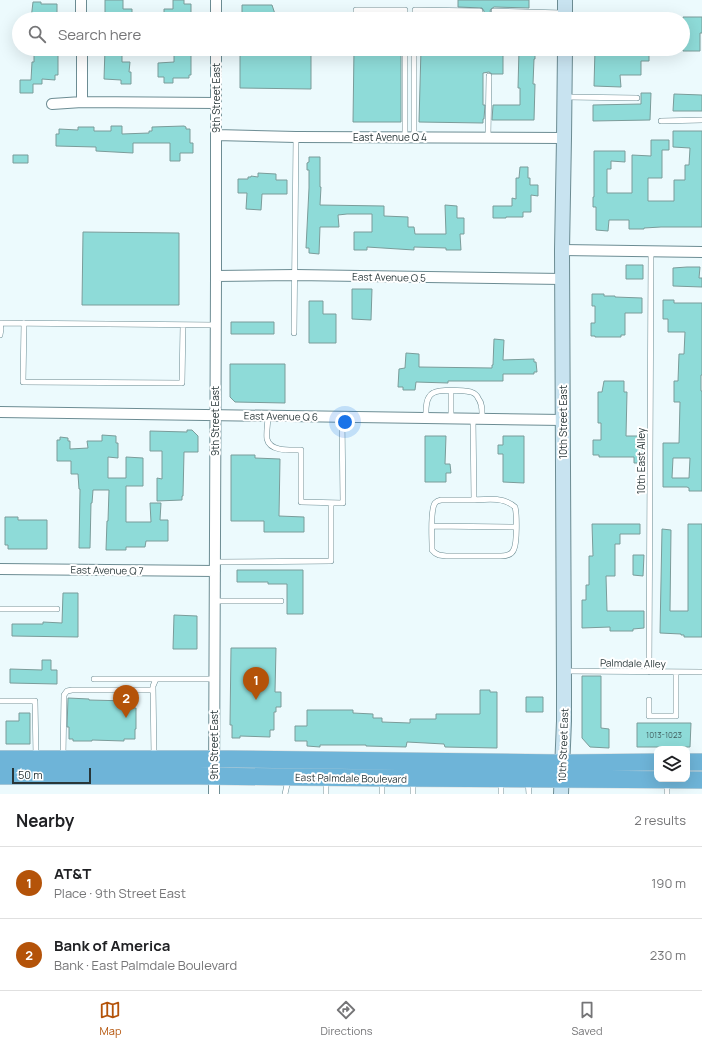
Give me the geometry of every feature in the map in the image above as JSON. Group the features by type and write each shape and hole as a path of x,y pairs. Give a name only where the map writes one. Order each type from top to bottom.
{"highway":[{"name":"East Palmdale Boulevard","path":"0,759 214,759 562,779 667,787 702,780"},
{"path":"690,762 702,762"},
{"name":"East Palmdale Boulevard","path":"0,776 288,777 326,786 528,786 654,763"}],"main road":[{"name":"10th Street East","path":"562,779 564,671 562,250 565,56"}],"street":[{"path":"81,0 81,12"},
{"path":"216,0 216,12"},
{"path":"82,56 82,102"},
{"name":"9th Street East","path":"214,794 216,56"},
{"path":"52,104 82,102 216,103"},
{"name":"East Avenue Q 4","path":"216,135 296,137 564,138"},
{"path":"562,250 702,252"},
{"name":"East Avenue Q 5","path":"216,276 295,275 563,279"},
{"name":"East Avenue Q 6","path":"0,412 563,420"},
{"name":"East Avenue Q 7","path":"0,569 215,566"}],"lane":[{"path":"356,12 356,10 405,10 405,12"},
{"path":"415,12 415,10 480,12"},
{"path":"494,12 565,10"},
{"path":"405,56 410,137"},
{"path":"410,137 414,56"},
{"path":"488,137 489,76"},
{"path":"564,96 636,98"},
{"path":"661,120 702,120"},
{"path":"294,333 296,137"},
{"name":"10th East Alley","path":"649,672 651,251"},
{"path":"0,334 0,324 216,325"},
{"path":"24,324 22,382 182,383 183,325"},
{"path":"451,391 451,419"},
{"path":"426,418 426,404 430,395 434,392 467,391 474,393 481,402 478,419 474,500"},
{"path":"268,416 267,440 276,448 285,450 301,450 301,502 343,503 342,417"},
{"path":"440,500 474,500 506,501 516,507 514,550 507,556 446,556 435,553 432,550 432,511 434,505 440,500"},
{"path":"215,566 331,561 331,502"},
{"path":"432,526 516,527"},
{"path":"215,601 281,601"},
{"path":"0,609 57,609"},
{"name":"Palmdale Alley","path":"564,671 702,672"},
{"path":"649,700 649,716 676,716 676,672"},
{"path":"94,679 214,679"},
{"path":"154,759 153,686 156,679"},
{"path":"63,759 63,704 64,695 67,691 153,690"},
{"path":"0,701 35,701 36,759"},
{"path":"285,794 288,777"}],"building":[{"path":"105,0 123,0 123,9 132,9 132,12 105,12"},
{"path":"173,0 184,0 184,4 191,4 191,12 164,12 164,9 173,9"},
{"path":"458,0 529,0 529,8 494,7 491,9 490,12 484,12 482,8 458,7"},
{"path":"33,2 41,2 41,4 57,4 57,12 32,12"},
{"path":"242,5 272,5 274,12 242,12"},
{"path":"690,17 702,17 700,51 690,51"},
{"path":"34,56 58,56 58,75 55,75 55,80 42,79 42,84 33,84 33,93 20,93 20,80 31,80 32,62 34,62"},
{"path":"105,56 122,56 122,62 130,62 129,72 131,72 131,84 121,84 121,80 104,79"},
{"path":"174,56 191,56 191,75 189,75 189,78 173,78 173,83 164,83 164,77 158,77 158,63 174,62"},
{"path":"240,56 311,56 311,89 240,88"},
{"path":"354,56 401,56 401,122 353,122"},
{"path":"421,56 503,56 503,74 492,74 489,72 483,73 483,105 485,105 483,123 419,122"},
{"path":"519,56 535,56 533,84 535,84 534,120 492,120 493,105 520,105 520,88 518,88"},
{"path":"595,56 649,56 649,61 641,61 641,75 620,75 621,87 594,86"},
{"path":"641,93 651,93 650,120 593,121 593,105 641,104"},
{"path":"674,94 702,95 702,111 673,111"},
{"path":"111,126 122,126 122,134 149,133 149,131 152,131 152,127 184,126 186,129 190,129 190,143 193,143 193,153 180,153 180,161 170,161 170,143 133,143 133,153 96,151 96,147 56,146 56,134 59,134 59,129 78,130 78,127 94,127 94,131 111,131"},
{"path":"673,131 702,131 702,227 629,229 629,220 609,220 608,231 596,230 596,207 593,207 594,151 625,151 625,162 611,161 611,169 607,169 607,193 632,193 632,155 651,156 651,140 669,140 669,150 662,150 662,178 648,178 648,201 674,201 674,180 685,180 685,165 689,165 690,148 673,147"},
{"path":"13,155 28,155 28,163 13,163"},
{"path":"309,157 320,157 320,205 384,206 384,216 408,217 408,227 414,227 415,234 446,234 445,205 457,206 457,218 464,218 464,234 460,234 461,250 446,250 446,248 414,247 414,250 367,247 367,250 354,250 354,232 372,232 372,214 347,214 338,215 339,227 320,227 319,254 309,253 309,248 306,248 309,188 309,170 307,170 307,163 309,162"},
{"path":"520,167 528,167 528,178 530,178 530,185 538,185 538,196 531,195 531,212 523,212 523,217 493,218 493,206 512,206 512,198 516,199 516,178 519,178"},
{"path":"258,173 276,174 276,180 287,180 287,194 262,194 261,210 246,209 247,193 238,193 238,179 248,179 248,177 251,176 258,177"},
{"path":"83,232 179,233 179,305 82,305"},
{"path":"626,265 643,265 643,279 626,279"},
{"path":"700,267 699,278 702,278 702,287 673,286 673,268"},
{"path":"352,289 372,289 371,320 352,319"},
{"path":"592,294 642,298 642,313 625,313 625,335 621,335 621,337 591,336 591,323 595,323 595,306 592,306"},
{"path":"663,300 674,300 674,303 702,303 702,491 689,491 689,488 687,487 663,487 663,443 679,443 680,402 674,402 674,381 678,381 679,354 684,354 685,332 668,332 668,319 663,319","holes":["673,458 690,458 689,478 672,478"]},
{"path":"309,301 323,301 323,314 336,314 336,343 309,343"},
{"path":"231,322 274,322 274,334 231,334"},
{"path":"494,339 504,340 503,360 534,359 534,362 536,362 537,372 534,372 534,374 503,374 503,381 448,381 448,383 416,382 415,390 403,390 403,387 398,387 399,369 405,368 406,353 419,354 419,367 492,368"},
{"path":"230,364 285,364 285,403 235,402 230,397"},
{"path":"604,381 624,381 624,392 627,392 626,436 645,436 644,463 634,463 634,457 599,457 599,455 593,455 593,440 601,440 601,423 598,423 598,392 602,392"},
{"path":"187,430 192,430 198,436 198,452 184,452 182,500 157,501 157,478 162,479 162,451 150,451 150,431 187,432"},
{"path":"102,435 116,436 116,443 118,443 118,458 108,457 108,478 126,478 126,457 143,458 143,486 126,486 126,522 151,522 150,503 161,503 160,520 168,520 168,541 146,541 145,547 126,547 126,550 106,550 109,490 93,490 91,503 90,548 79,548 80,489 78,474 71,474 71,461 57,461 57,440 60,440 60,437 68,438 68,441 70,441 70,449 88,448 87,441 102,441"},
{"path":"425,436 446,436 445,464 450,464 451,473 446,473 446,482 425,482"},
{"path":"503,436 524,436 524,483 503,482 503,454 498,454 498,445 503,445"},
{"path":"231,455 255,455 255,458 280,459 279,516 304,517 304,532 264,532 264,521 231,521"},
{"path":"5,517 18,517 18,520 47,520 47,549 8,549 8,545 5,545"},
{"path":"592,524 640,524 640,534 620,534 620,544 615,544 615,576 606,576 607,611 644,611 644,628 633,629 633,631 610,631 610,627 582,628 582,600 586,600 586,585 589,585 589,556 593,556"},
{"path":"688,524 702,524 702,637 684,637 684,635 681,634 660,633 662,529 671,530 670,611 688,611"},
{"path":"633,555 644,555 643,576 633,575"},
{"path":"237,570 303,570 303,614 287,614 287,584 268,584 268,582 237,582"},
{"path":"63,593 78,593 78,637 12,636 12,624 43,624 43,622 62,623"},
{"path":"174,615 197,616 197,649 173,649"},
{"path":"231,648 276,648 275,692 281,692 281,707 276,707 276,712 274,712 274,730 270,730 270,737 240,736 240,738 232,738 232,725 230,725"},
{"path":"42,660 51,660 51,670 57,670 57,684 10,683 10,669 42,670"},
{"path":"582,676 601,676 601,728 609,729 609,748 590,747 582,738"},
{"path":"480,690 497,692 497,748 445,747 444,744 407,742 406,747 320,745 320,747 307,746 307,741 295,741 295,726 307,726 307,710 353,710 353,713 373,714 373,718 382,718 382,722 410,723 410,719 436,719 436,714 480,714"},
{"path":"526,697 543,697 543,712 526,712"},
{"path":"68,698 129,701 129,708 136,708 135,739 124,739 124,741 73,741 73,739 69,739 69,727 67,727"},
{"path":"19,713 30,713 30,744 6,744 6,721 19,721"},
{"path":"637,723 691,723 690,747 637,747"}],"place":[{"name":"AT&T","path":"256,700"},
{"name":"Bank of America","path":"126,718"}]}
